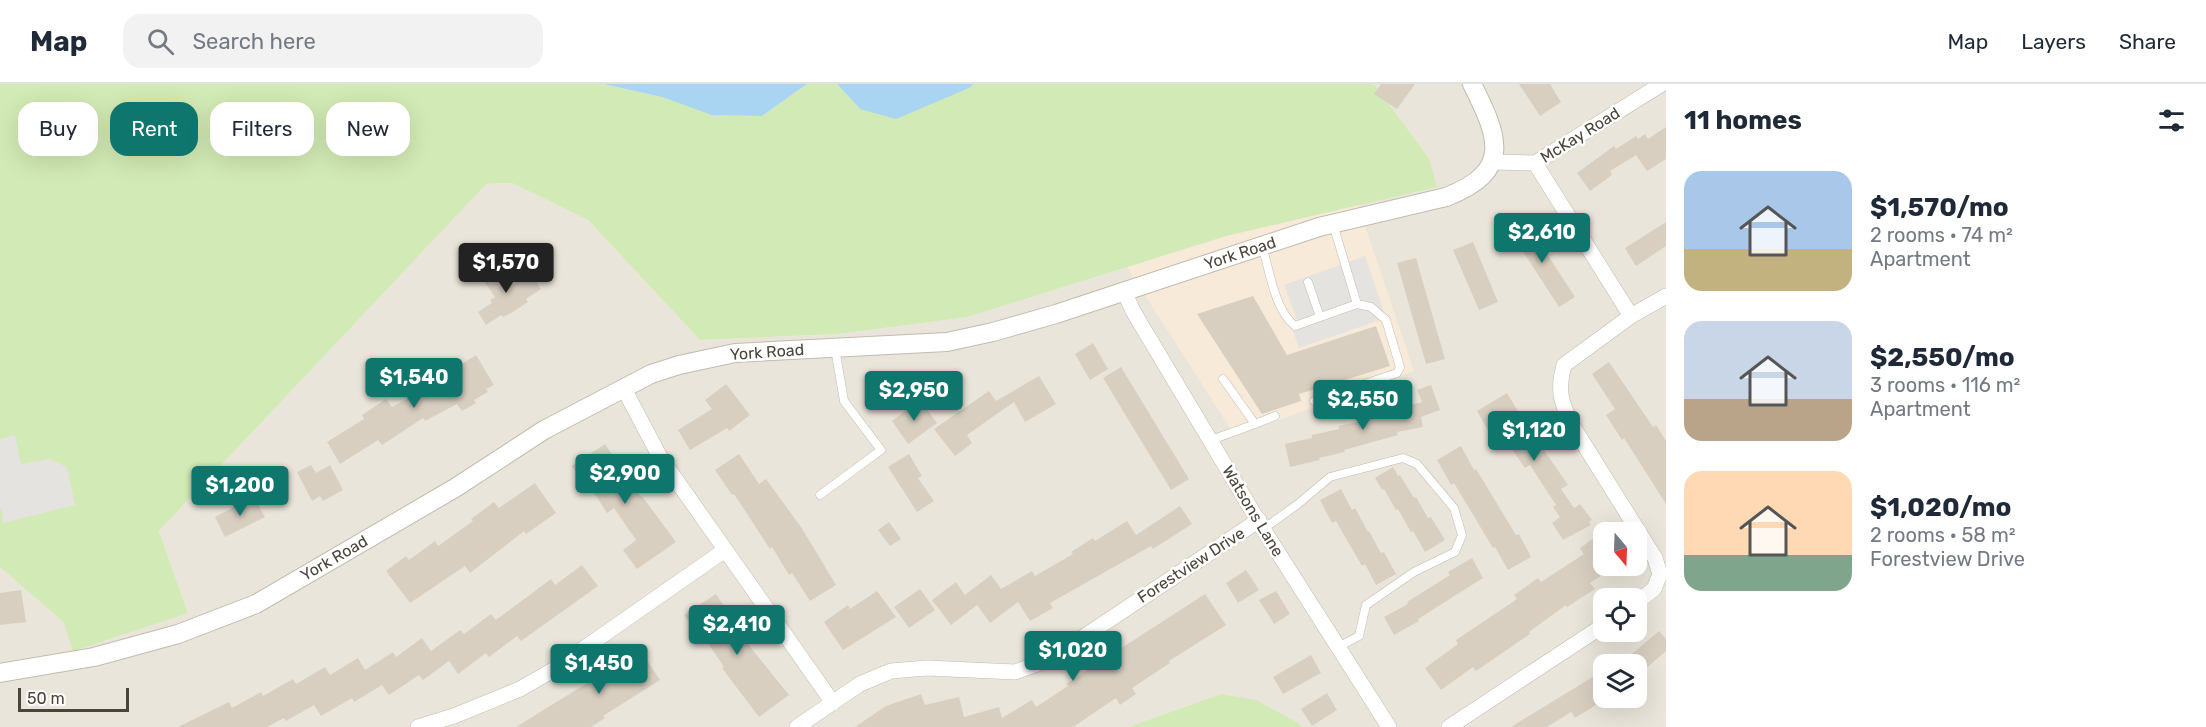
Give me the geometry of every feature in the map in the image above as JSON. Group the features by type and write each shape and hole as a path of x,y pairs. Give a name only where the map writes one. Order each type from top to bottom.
{"street":[{"path":"1472,84 1494,129 1495,143 1492,162"},
{"name":"McKay Road","path":"1492,162 1535,163 1662,84"},
{"name":"York Road","path":"0,673 94,657 178,634 256,604 455,488 544,430 651,374 701,359 735,353 947,342 1024,323 1333,224 1454,194 1474,183 1485,173 1492,162"},
{"path":"1535,163 1631,316"},
{"name":"Watsons Lane","path":"1124,291 1133,311 1261,525 1389,727"},
{"path":"1647,594 1654,589 1660,574 1655,558 1572,425 1561,402 1560,382 1564,365 1631,316 1666,296"},
{"path":"624,389 660,458 833,703"},
{"name":"Forestview Drive","path":"797,727 860,684 891,671 919,668 1015,672 1049,660 1261,525"},
{"path":"418,727 454,716 520,689 536,680 725,550"},
{"path":"1449,727 1593,632"}],"lane":[{"path":"1333,224 1358,304"},
{"path":"1262,246 1278,300 1295,326 1358,304 1371,307 1386,321 1400,367 1396,373 1314,401"},
{"path":"1308,282 1320,317"},
{"path":"820,495 881,450 844,401 835,348"},
{"path":"1223,379 1255,424"},
{"path":"1211,440 1275,416"},
{"path":"1261,525 1298,504 1330,477 1402,458 1417,464 1454,508 1462,535 1455,552 1414,572 1366,605 1359,636 1338,647"}],"shaded area":[{"path":"1374,84 1666,84 1666,727 1302,727 1300,724 1221,694 1128,727 0,727 0,567 64,623 188,613 159,531 485,184 512,183 588,220 700,340 838,334 968,317 1226,236 1436,187 1429,158"},
{"path":"1358,205 1414,371 1235,436 1127,267 1226,236"},
{"path":"1365,256 1386,318 1299,348 1291,325 1298,322 1284,285"},
{"path":"15,435 21,464 49,459 67,467 75,505 3,523 2,509 0,509 0,439"}],"green space":[{"path":"0,84 603,84 662,97 712,114 762,116 807,84 837,84 860,109 969,88 974,84 1374,84 1429,158 1437,187 1226,236 968,317 838,334 700,340 588,220 512,183 486,184 159,531 188,613 73,651 64,623 0,567"},
{"path":"1221,694 1256,700 1302,727 1128,727"}],"water":[{"path":"603,84 807,84 762,116 712,115 662,97"},
{"path":"837,84 974,84 896,119 860,109"}],"building":[{"path":"1381,84 1415,84 1397,109 1374,94"},
{"path":"1519,84 1550,84 1561,102 1540,116"},
{"path":"1666,127 1666,159 1647,171 1636,155 1610,171 1612,175 1590,191 1577,173 1614,146 1616,149 1636,136 1638,139 1645,134 1648,139"},
{"path":"1525,220 1575,297 1559,307 1509,230"},
{"path":"1666,222 1666,246 1636,266 1625,248"},
{"path":"1473,242 1498,302 1479,310 1453,250"},
{"path":"1416,258 1445,359 1426,364 1397,263"},
{"path":"493,265 510,286 530,272 541,289 526,299 528,302 486,325 478,312 492,303 490,300 495,297 480,275"},
{"path":"1253,296 1287,355 1376,326 1390,366 1299,394 1301,401 1262,414 1197,314"},
{"path":"1093,343 1108,369 1090,380 1075,354"},
{"path":"476,355 494,385 486,389 488,392 474,400 476,403 462,411 457,404 425,421 423,418 382,445 378,440 340,464 327,442 364,419 362,415 386,399 392,407 446,378 453,361 457,367"},
{"path":"1609,362 1653,427 1656,425 1666,441 1666,504 1624,438 1622,440 1606,415 1615,409 1592,374"},
{"path":"1121,367 1189,479 1171,490 1103,378"},
{"path":"1039,376 1056,404 1025,422 1014,402 967,435 972,443 955,456 934,429 989,391 996,401"},
{"path":"726,384 750,415 729,431 727,428 690,450 678,430 712,409 705,400"},
{"path":"1431,385 1440,410 1421,417 1423,427 1397,432 1398,435 1319,458 1320,460 1290,467 1285,444 1339,429 1339,426 1366,420 1365,417 1422,402 1417,390"},
{"path":"1507,393 1568,485 1561,489 1574,508 1580,504 1592,520 1589,522 1591,525 1563,540 1552,523 1560,517 1553,507 1556,505 1530,465 1525,468 1500,432 1492,437 1477,411"},
{"path":"920,400 937,423 908,444 892,421"},
{"path":"605,444 641,497 676,542 637,569 623,550 636,540 614,508 607,513 587,482 584,485 572,466"},
{"path":"1461,446 1516,535 1519,534 1531,557 1508,570 1454,483 1451,485 1437,460"},
{"path":"739,454 759,484 766,479 801,527 836,585 810,601 792,573 789,575 772,547 770,549 734,494 732,495 715,470"},
{"path":"909,454 922,476 918,478 934,501 917,512 888,467"},
{"path":"311,465 316,473 330,465 343,490 323,501 320,496 312,501 297,472"},
{"path":"1393,467 1414,498 1416,497 1428,518 1431,517 1445,540 1425,552 1413,531 1411,532 1398,509 1396,510 1375,478"},
{"path":"535,483 556,513 526,534 524,531 470,573 465,566 410,603 386,571 406,556 409,560 435,541 438,546 473,521 471,519 494,502 499,508"},
{"path":"1341,489 1352,510 1355,508 1396,574 1376,585 1365,564 1362,566 1336,521 1332,523 1320,500"},
{"path":"254,497 265,517 225,537 215,517"},
{"path":"1180,506 1192,524 1153,549 1151,546 1050,603 1053,608 1030,621 1018,602 990,623 977,605 951,625 932,600 956,582 965,595 991,575 1001,589 1032,571 1035,576 1073,554 1071,552 1093,538 1095,541 1127,521 1136,535"},
{"path":"889,522 901,539 890,546 878,530"},
{"path":"1593,539 1593,576 1601,576 1590,583 1594,588 1593,590 1567,607 1566,605 1529,632 1530,634 1476,671 1473,667 1441,690 1425,668 1458,644 1456,640 1517,599 1514,595 1538,578 1541,582 1584,554 1580,548"},
{"path":"1472,558 1483,578 1394,635 1384,617 1408,604 1407,602 1450,575 1448,572"},
{"path":"582,565 598,586 521,641 517,636 489,657 486,653 458,674 449,661 423,680 419,675 389,695 382,685 354,702 352,698 321,716 314,705 286,721 284,718 267,727 178,727 229,702 232,708 261,692 263,696 293,679 296,684 325,667 330,675 358,658 365,670 393,652 396,657 422,638 431,651 460,630 464,634 491,614 496,620 551,579 555,585"},
{"path":"1246,570 1259,590 1238,603 1226,583"},
{"path":"920,589 935,610 909,628 894,607"},
{"path":"21,590 26,622 0,625 0,593"},
{"path":"877,591 896,617 843,650 824,622 848,605 850,609"},
{"path":"1276,591 1290,614 1274,624 1259,600"},
{"path":"716,594 751,648 789,695 759,717 722,668 724,667 702,634 699,636 684,615"},
{"path":"1205,594 1226,625 1169,661 1170,663 1132,688 1136,694 1120,705 1116,698 1073,727 855,727 886,706 921,694 925,705 959,697 964,717 999,707 1002,718 1032,700 1036,707 1068,686 1066,684"},
{"path":"1659,631 1666,639 1666,651 1647,667 1647,654 1632,654"},
{"path":"638,647 660,680 603,716 605,718 591,727 516,727 592,680"},
{"path":"1311,655 1321,673 1283,694 1273,677"},
{"path":"1593,677 1593,707 1575,718 1571,712 1547,727 1511,727"},
{"path":"1327,693 1337,710 1312,726 1301,709"}]}
